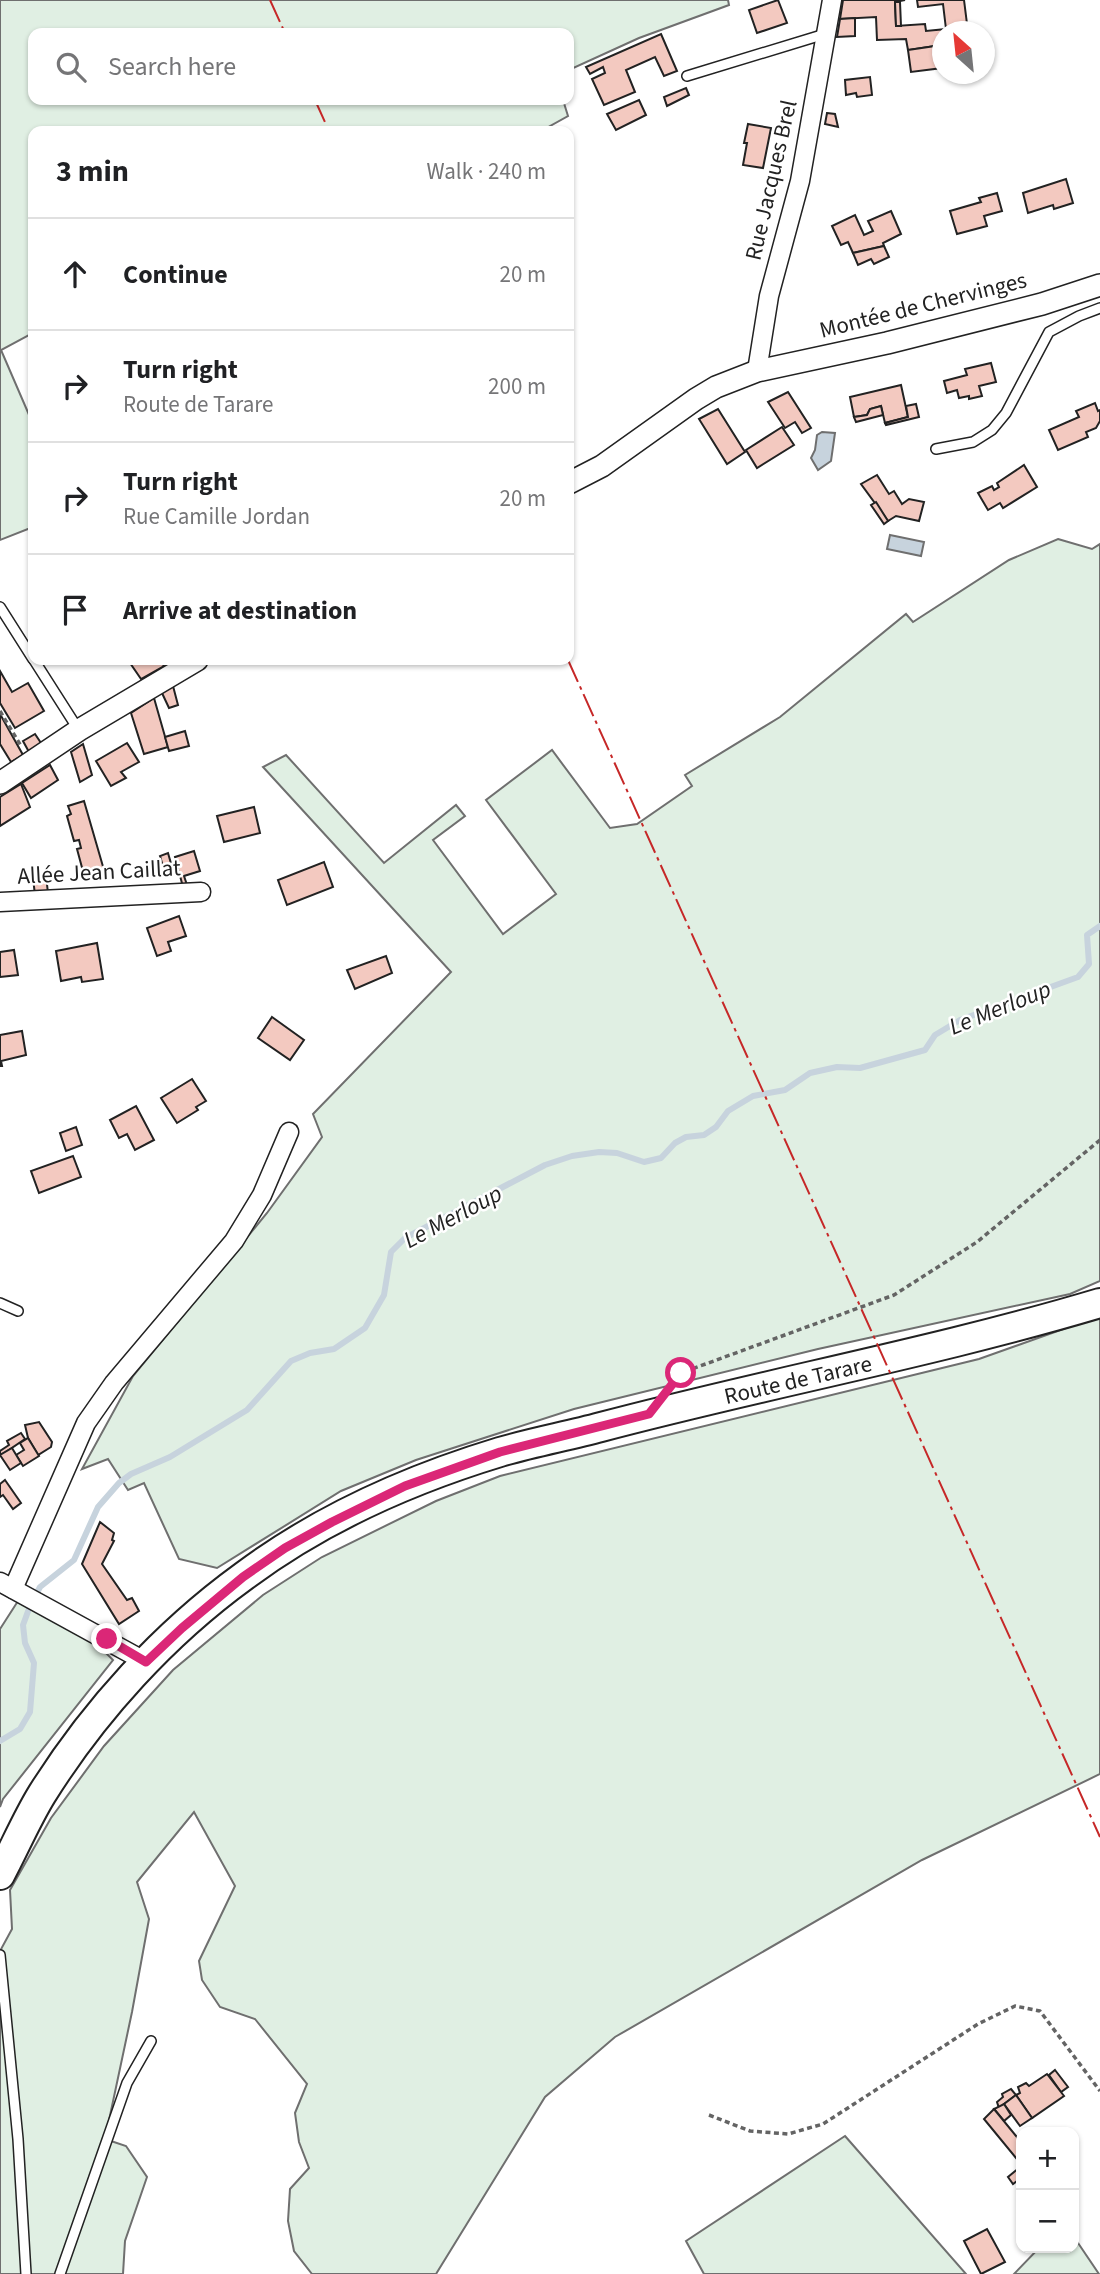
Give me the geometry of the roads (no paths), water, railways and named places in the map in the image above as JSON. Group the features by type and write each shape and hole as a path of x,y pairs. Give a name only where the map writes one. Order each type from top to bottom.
{"main road":[{"name":"Route de Tarare","path":"0,1875 40,1797 75,1746 146,1662 243,1577 285,1548 332,1522 405,1486 500,1452 649,1414 1017,1328 1100,1303"}],"street":[{"name":"Rue Jacques Brel","path":"757,372 769,296 800,181 832,0"},
{"name":"Montée de Chervinges","path":"574,480 602,466 716,387 757,372 887,343 1017,310 1100,285"},
{"path":"0,783 79,730 189,665"},
{"name":"Allée Jean Caillat","path":"0,902 201,892"},
{"path":"146,1662 10,1588 86,1423 114,1383 234,1241 262,1195 289,1132"}],"lane":[{"path":"687,76 826,33"},
{"path":"936,449 973,442 992,430 1006,413 1049,332 1079,316 1100,309"},
{"path":"0,607 28,650"},
{"path":"38,665 79,730"},
{"path":"0,1303 18,1311"},
{"path":"0,1955 18,2138 26,2274"},
{"path":"60,2274 127,2083 150,2041"}],"waterway":[{"name":"Le Merloup","path":"0,1741 20,1729 30,1712 34,1663 25,1643 23,1625 30,1606 40,1587 74,1560 98,1507 119,1483 131,1474 170,1457 247,1410 291,1361 310,1353 334,1349 365,1328 384,1295 391,1252 405,1238 545,1165 572,1156 599,1152 617,1153 644,1162 661,1158 675,1143 686,1137 704,1135 716,1127 728,1111 753,1096 785,1090 810,1073 837,1067 860,1068 925,1050 935,1035 960,1020 1078,977 1089,964 1087,935 1100,926"}]}
